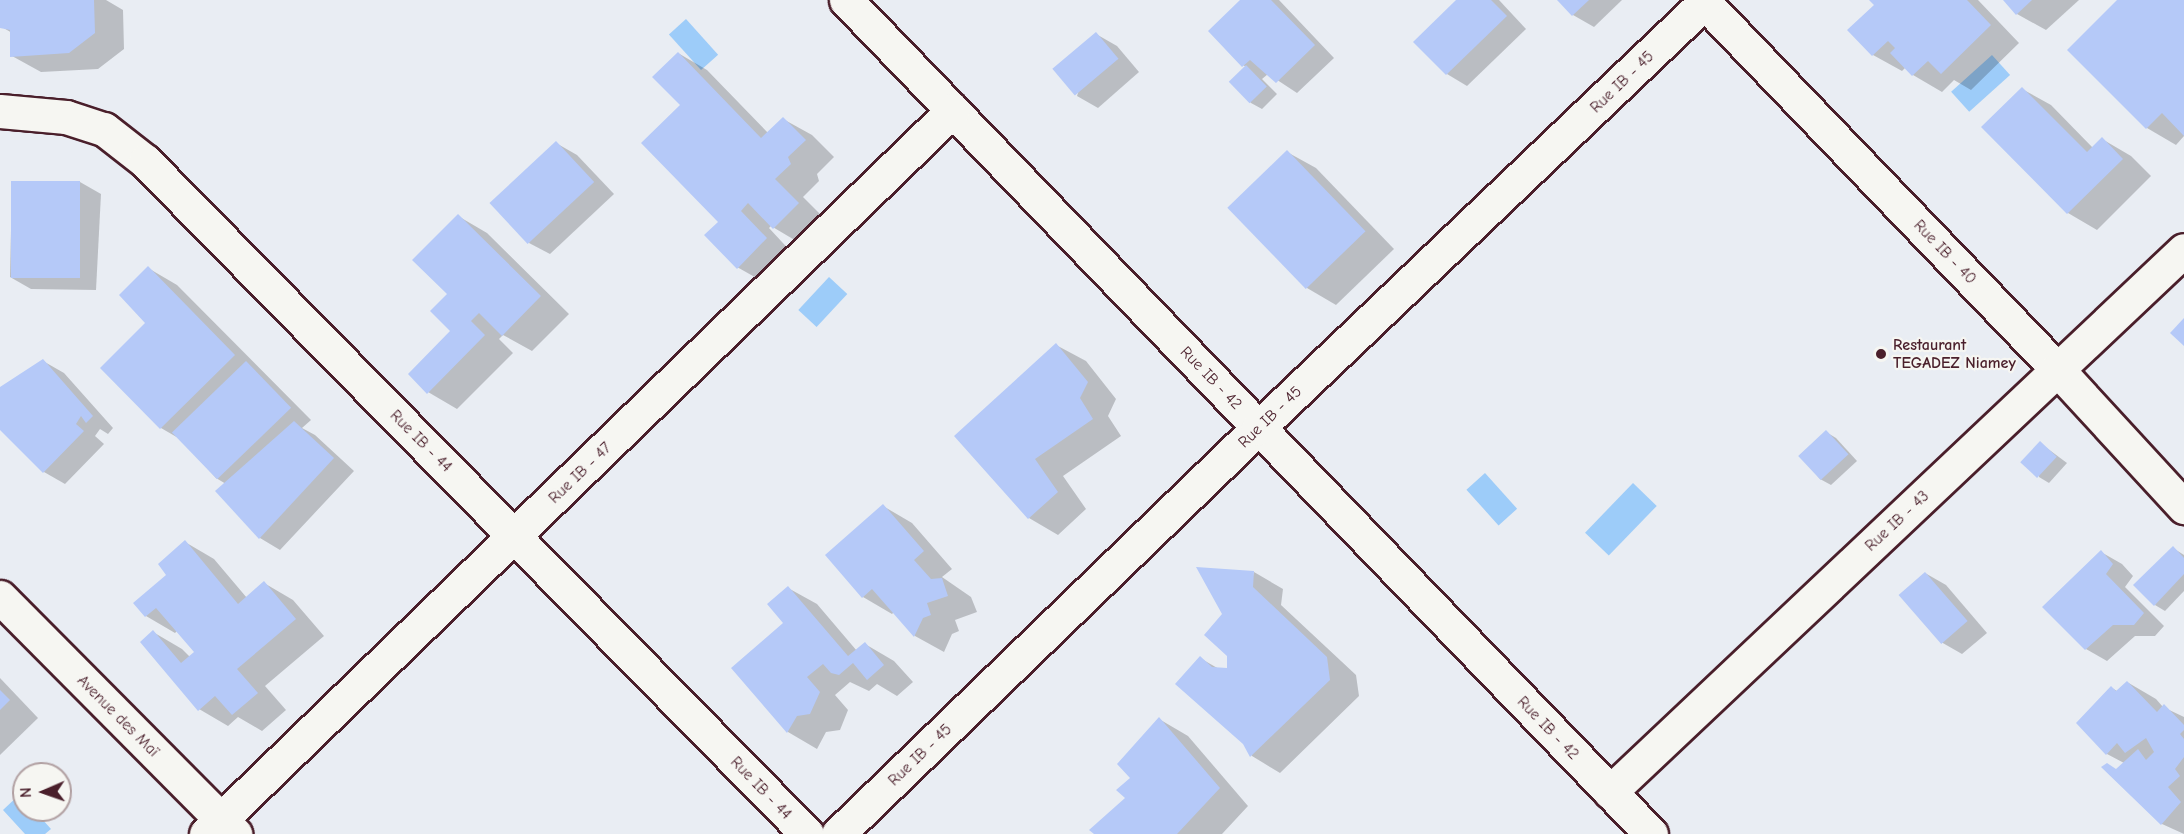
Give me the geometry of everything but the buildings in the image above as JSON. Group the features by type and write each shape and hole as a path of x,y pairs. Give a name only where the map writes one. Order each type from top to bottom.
{"street":[{"name":"Rue IB - 42","path":"846,0 1651,834"},
{"name":"Rue IB - 40","path":"1705,1 2057,369 2184,507"},
{"name":"Rue IB - 45","path":"838,834 1705,1"},
{"name":"Rue IB - 47","path":"221,829 515,536 953,110"},
{"name":"Rue IB - 44","path":"0,111 66,117 104,129 145,161 807,834"},
{"name":"Rue IB - 43","path":"1610,792 2184,250"},
{"name":"Avenue des Maï","path":"0,597 221,829"}],"water":[{"path":"686,19 718,55 701,70 669,34"},
{"path":"1992,55 2010,75 1969,112 1951,92"},
{"path":"829,277 847,294 817,327 798,310"},
{"path":"1485,473 1517,509 1499,525 1466,490"},
{"path":"1633,483 1657,506 1609,556 1585,533"},
{"path":"12,802 12,820 3,810"},
{"path":"14,822 45,822 51,829 45,834 25,834"}],"place":[{"name":"Restaurant TEGADEZ Niamey","path":"1881,354"}]}
